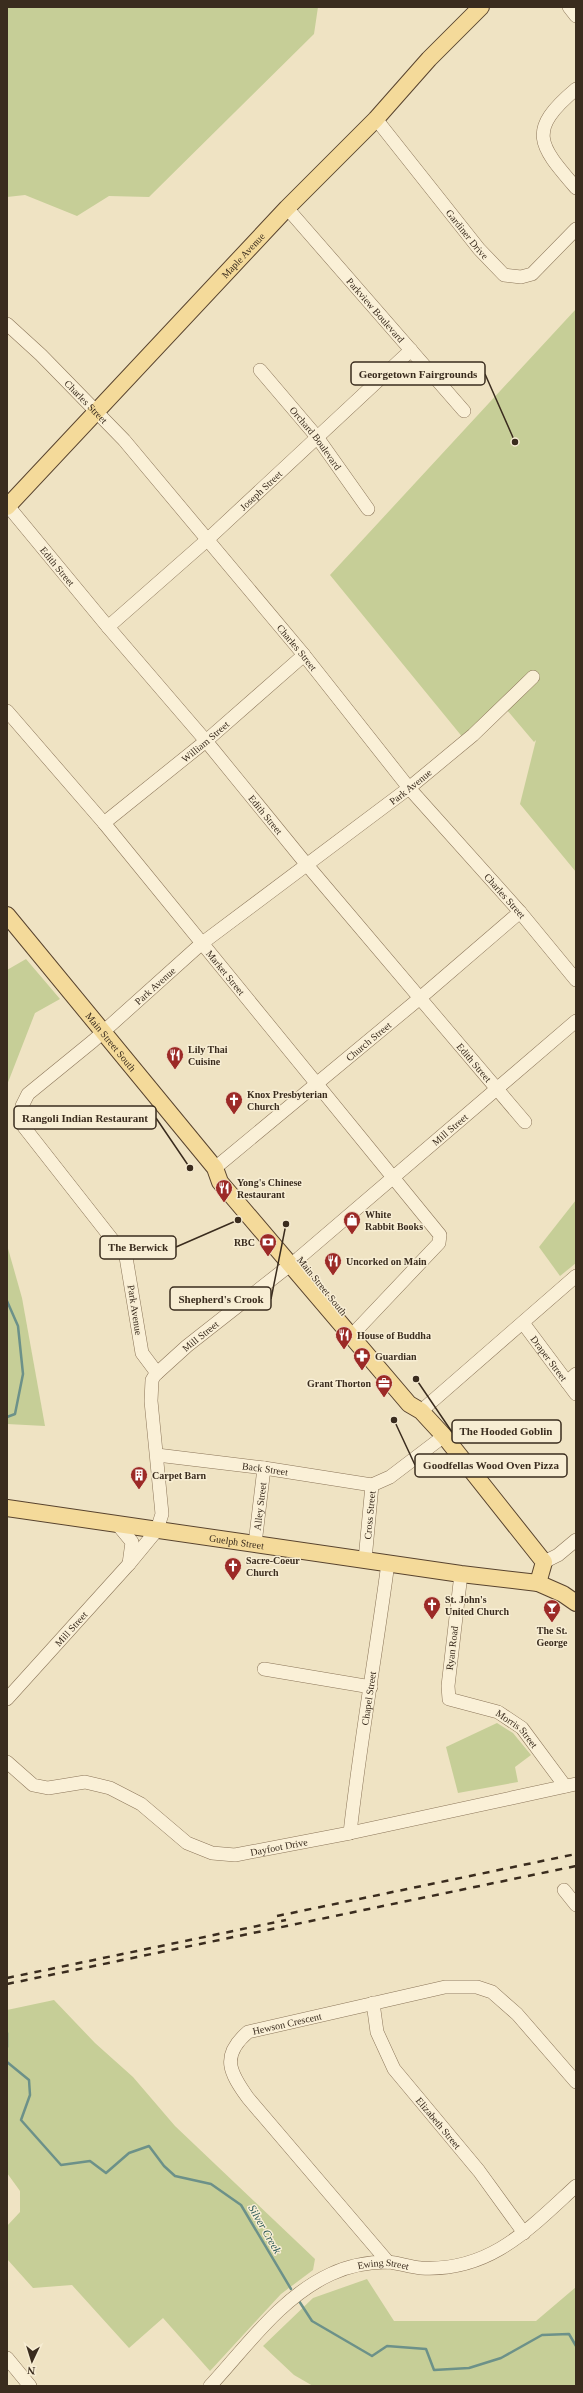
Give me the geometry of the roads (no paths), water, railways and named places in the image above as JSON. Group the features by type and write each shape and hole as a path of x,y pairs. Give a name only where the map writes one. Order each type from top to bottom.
{"main road":[{"name":"Maple Avenue","path":"7,506 287,208 376,119 429,59 481,7"},
{"name":"Main Street South","path":"7,914 102,1032 215,1168 220,1182 295,1261 410,1404 421,1411 444,1436 544,1562"},
{"name":"Guelph Street","path":"7,1508 461,1574 538,1583 563,1594 576,1603"},
{"path":"538,1583 544,1562"}],"street":[{"path":"569,7 576,16"},
{"path":"576,89 561,102 543,129 543,142 551,159 576,188"},
{"name":"Gardiner Drive","path":"376,119 479,249 504,275 521,277 532,274 576,229"},
{"name":"Parkview Boulevard","path":"287,208 464,411"},
{"name":"Charles Street","path":"7,324 41,355 124,440 304,655 409,788 520,912 576,980"},
{"name":"Joseph Street","path":"108,627 207,540 411,350"},
{"name":"Orchard Boulevard","path":"260,370 317,437 368,509"},
{"name":"Edith Street","path":"7,506 206,741 307,865 420,998 496,1091 525,1122"},
{"name":"William Street","path":"104,823 206,741 304,655"},
{"name":"Park Avenue","path":"157,1373 142,1353 126,1257 24,1127 22,1106 28,1094 102,1032 201,944 409,788 473,735 533,677"},
{"name":"Market Street","path":"7,711 104,823 201,944 317,1082 440,1238 439,1243 354,1333"},
{"name":"Church Street","path":"215,1168 420,998 520,912"},
{"name":"Mill Street","path":"7,1699 129,1564 157,1530 162,1514 151,1401 152,1380 157,1373 205,1332 295,1261 496,1091 576,1021"},
{"path":"421,1411 576,1276"},
{"name":"Draper Street","path":"523,1323 571,1378 576,1394"},
{"name":"Cross Street","path":"366,1560 372,1485 390,1476 444,1436"},
{"name":"Back Street","path":"157,1455 264,1468 372,1485"},
{"name":"Alley Street","path":"255,1544 264,1468"},
{"path":"118,1525 132,1542 129,1564"},
{"path":"544,1562 558,1555 576,1540"},
{"name":"Chapel Street","path":"350,1833 359,1752 371,1687 388,1563"},
{"name":"Ryan Road","path":"449,1699 448,1686 461,1574"},
{"path":"264,1669 371,1687"},
{"name":"Morris Street","path":"449,1699 498,1712 522,1728 571,1785"},
{"name":"Dayfoot Drive","path":"7,1762 33,1785 48,1788 85,1782 110,1788 141,1804 187,1843 212,1853 235,1855 350,1833 571,1785"},
{"path":"564,1890 576,1905"},
{"name":"Hewson Crescent","path":"388,2262 248,2098 232,2076 231,2065 235,2043 248,2032 373,2003 445,1987 477,1987 492,1992 517,2014 576,2082"},
{"name":"Elizabeth Street","path":"373,2003 377,2032 394,2069 479,2171 524,2233"},
{"name":"Ewing Street","path":"210,2386 294,2295 332,2274 364,2264 388,2262 420,2268 452,2266 485,2258 524,2233 576,2186"},
{"path":"7,2358 30,2386"}],"waterway":[{"name":"Silver Creek","path":"7,1301 18,1326 23,1374 15,1414 7,1417"},
{"name":"Silver Creek","path":"7,2033 7,2047"},
{"name":"Silver Creek","path":"7,2062 29,2080 30,2095 21,2120 61,2165 90,2161 106,2173 129,2153 149,2146 164,2166 175,2176 211,2184 241,2205 291,2289"},
{"name":"Silver Creek","path":"299,2301 312,2321 372,2356 387,2346 426,2349 434,2370 469,2368 501,2358 542,2335 569,2334 576,2346"}],"railway":[{"path":"277,1916 576,1854"},
{"path":"7,1984 576,1866"},
{"path":"7,1978 286,1920"}],"place":[{"name":"Georgetown Fairgrounds","path":"515,442"},
{"name":"Lily Thai Cuisine","path":"175,1070"},
{"name":"Knox Presbyterian Church","path":"234,1115"},
{"name":"Rangoli Indian Restaurant","path":"190,1168"},
{"name":"Yong's Chinese Restaurant","path":"224,1203"},
{"name":"The Berwick","path":"238,1220"},
{"name":"Shepherd's Crook","path":"286,1224"},
{"name":"White Rabbit Books","path":"352,1235"},
{"name":"RBC","path":"268,1257"},
{"name":"Uncorked on Main","path":"333,1276"},
{"name":"House of Buddha","path":"344,1350"},
{"name":"Guardian","path":"362,1371"},
{"name":"The Hooded Goblin","path":"416,1379"},
{"name":"Grant Thorton","path":"384,1398"},
{"name":"Goodfellas Wood Oven Pizza","path":"394,1420"},
{"name":"Carpet Barn","path":"139,1490"},
{"name":"Sacre-Coeur Church","path":"233,1581"},
{"name":"St. John's United Church","path":"432,1620"},
{"name":"The St. George","path":"552,1623"}]}
